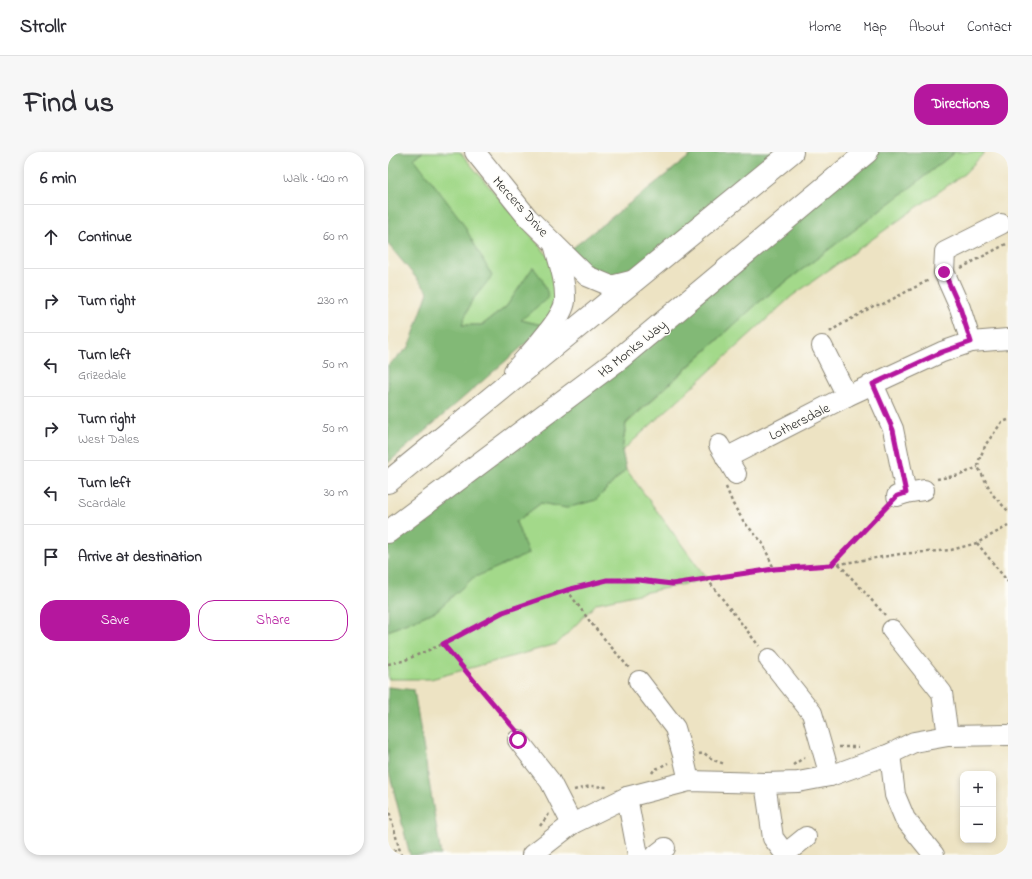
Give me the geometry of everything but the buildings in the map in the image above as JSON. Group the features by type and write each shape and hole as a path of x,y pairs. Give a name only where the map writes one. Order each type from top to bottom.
{"main road":[{"path":"388,482 792,152"},
{"name":"H3 Monks Way","path":"388,532 620,359 867,152"}],"street":[{"name":"Mercers Drive","path":"475,152 528,218 587,276 610,286 634,280"},
{"path":"971,342 960,308 945,274 945,252 1001,224"},
{"path":"488,401 554,325 565,303 564,281 553,242"},
{"name":"Lothersdale","path":"727,466 848,396 942,352 971,342 1008,339"},
{"path":"822,346 848,396"},
{"path":"873,384 893,430 909,493"},
{"path":"892,630 942,693 948,736"},
{"path":"770,659 812,713 830,776"},
{"path":"640,681 675,728 689,781"},
{"path":"532,855 572,824 627,797 689,781 765,783 798,782 830,776 890,754 914,742 948,736 1008,736"},
{"path":"518,740 550,781 572,824"},
{"path":"890,754 895,795 905,819 934,855"},
{"path":"765,783 773,838 786,854 806,837"},
{"path":"627,797 638,855"}],"path":[{"path":"822,346 832,330 875,306 882,305 1008,243"},
{"path":"1008,420 1002,422 986,444 979,460 978,467 993,495 1008,511"},
{"path":"727,466 733,504 744,522 762,542 774,569"},
{"path":"831,565 909,493 925,482 960,475 978,467"},
{"path":"388,664 403,661 443,644 503,612 567,590 607,580 639,580 672,584 774,569 831,565 900,554 951,550 977,543 1008,526"},
{"path":"977,543 1008,582"},
{"path":"840,564 890,622 892,630"},
{"path":"707,579 770,659"},
{"path":"567,590 591,623 640,681"},
{"path":"443,644 519,734 518,740"},
{"path":"790,767 822,748 864,746"},
{"path":"651,775 654,770 683,755 704,753 713,760 728,765"},
{"path":"538,828 559,799 576,789 590,786 608,787"},
{"path":"388,807 401,855"},
{"path":"388,853 399,849"}],"green space":[{"path":"388,152 423,152 414,158 461,220 492,276 471,302 462,325 482,325 506,307 533,267 542,279 549,297 521,320 546,326 388,463 388,365 409,347 428,292 388,244"},
{"path":"423,152 460,152 549,257 559,290 546,326 521,320 534,267 506,307 482,325 462,325 471,302 491,276 414,158"},
{"path":"695,152 789,152 622,277 593,275 570,250"},
{"path":"867,152 955,152 758,303 626,423 622,451 626,469 596,500 566,508 541,503 516,522 528,554 473,578 436,611 388,631 388,532"},
{"path":"955,152 985,152 964,174 792,296 622,451 626,424 758,303"},
{"path":"626,469 707,579 597,603 557,644 431,679 388,679 388,631 436,611 472,578 528,554 516,522 541,503 566,508 596,500"},
{"path":"388,687 414,690 441,855 410,855 388,768"}],"route":[{"path":"518,740 519,734 443,644 503,612 567,590 607,580 639,580 672,584 774,569 831,565 897,496 906,493 893,430 873,384 942,352 971,342 960,308 944,272"}]}
